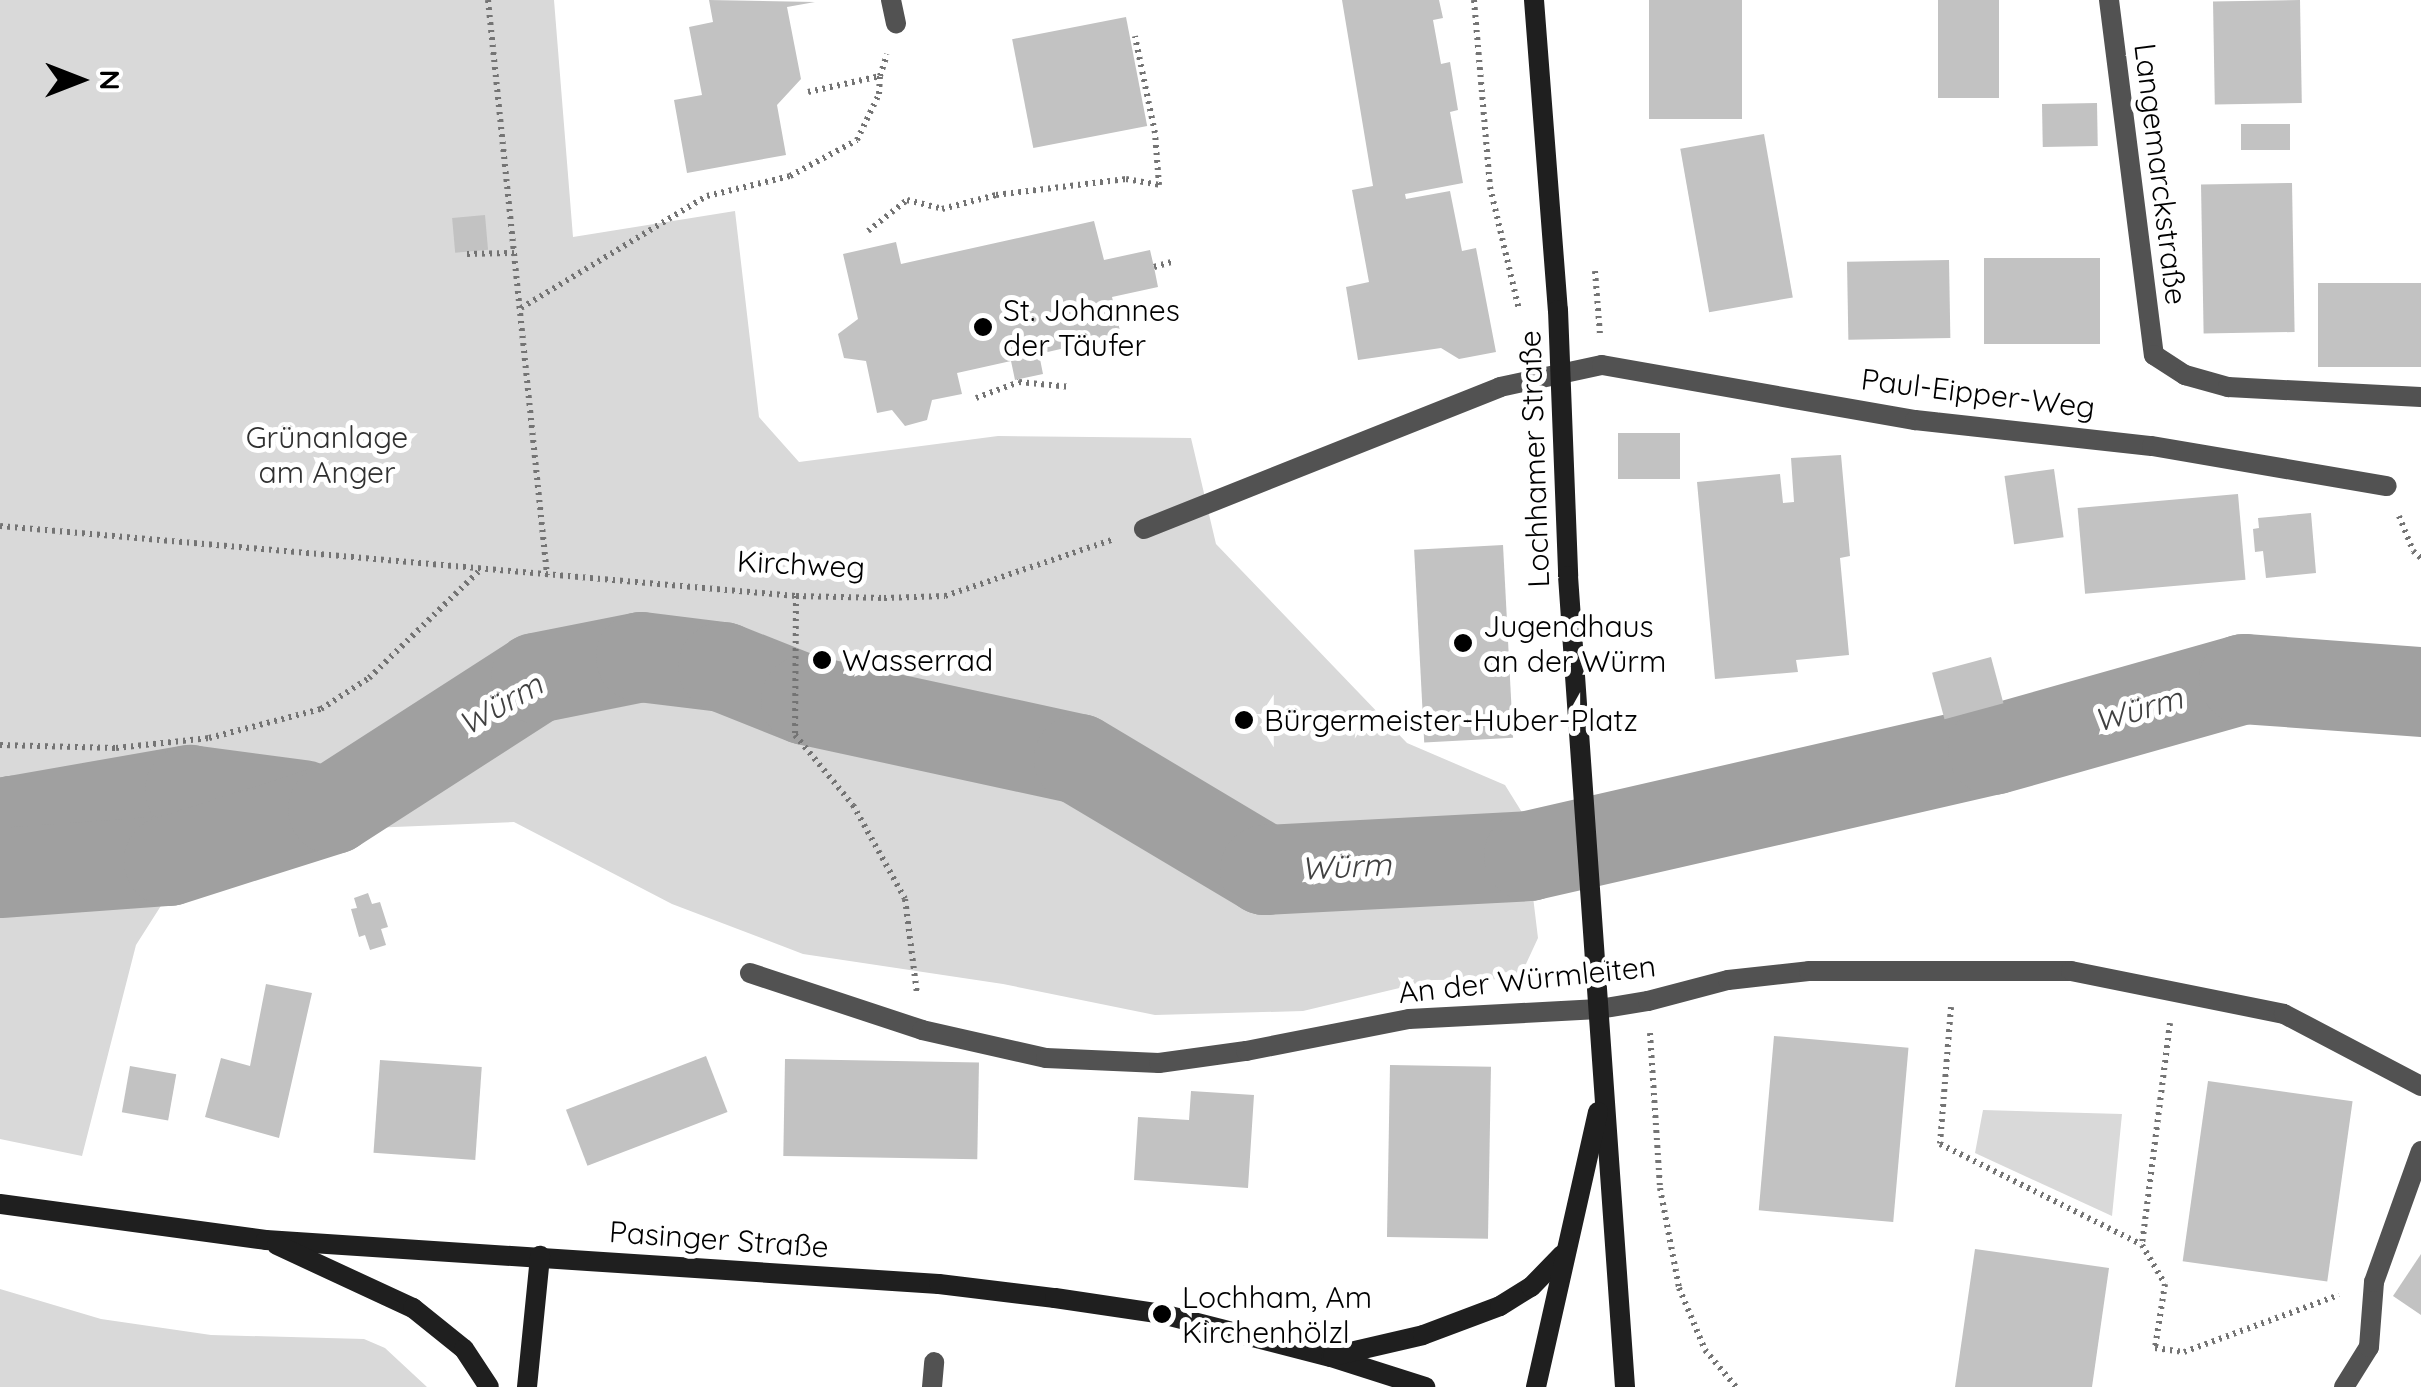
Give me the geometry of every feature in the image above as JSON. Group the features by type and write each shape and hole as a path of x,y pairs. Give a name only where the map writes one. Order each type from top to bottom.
{"main road":[{"name":"Lochhamer Straße","path":"1534,0 1562,373 1568,576 1592,880 1602,1095 1625,1387"},
{"name":"Lochhamer Straße","path":"1536,1387 1602,1095"},
{"name":"Pasinger Straße","path":"0,1204 266,1240 939,1284 1055,1298 1162,1314 1331,1356 1425,1387"},
{"path":"266,1240 413,1308 464,1349 489,1387"},
{"path":"1331,1356 1424,1336 1500,1306 1531,1287 1563,1254"},
{"path":"527,1387 540,1256"}],"street":[{"path":"891,0 896,24"},
{"name":"Langemarckstraße","path":"2109,0 2154,355 2185,375 2228,387 2421,397"},
{"name":"Paul-Eipper-Weg","path":"1562,373 1602,365 1629,367 1915,420 2152,446 2387,486"},
{"path":"1144,529 1500,387 1562,373"},
{"name":"An der Würmleiten","path":"750,973 922,1030 1046,1058 1159,1063 1246,1051 1410,1019 1599,1008 1648,1001 1728,980 1809,971 2072,972 2284,1014 2421,1086"},
{"path":"2344,1387 2369,1346 2374,1282 2421,1151"},
{"path":"932,1387 934,1362"}],"path":[{"path":"488,0 547,575"},
{"path":"1474,0 1490,187 1520,314"},
{"path":"522,308 707,196 790,176 856,140 879,94 880,76 896,24"},
{"path":"868,231 907,200 942,208 996,195 1126,178 1160,185 1155,133 1135,36"},
{"path":"808,92 880,76"},
{"path":"467,254 516,253"},
{"path":"1154,267 1175,261"},
{"path":"976,398 1019,382 1071,387"},
{"path":"2387,486 2413,552 2421,558"},
{"name":"Kirchweg","path":"0,526 796,596 945,596 1144,529"},
{"path":"0,744 116,748 209,738 321,709 369,678 482,568"},
{"path":"796,596 795,735 853,805 904,900 922,1030"},
{"path":"1954,971 1940,1144 2142,1244 2165,1284 2155,1348 2184,1352 2374,1282"},
{"path":"2142,1244 2174,992"},
{"path":"1648,1001 1660,1188 1679,1288 1705,1350 1736,1387"}],"green space":[{"name":"Grünanlage am Anger","path":"0,0 554,0 573,237 735,211 759,417 799,462 998,436 1191,438 1216,544 1407,743 1505,785 1523,814 1538,938 1519,979 1433,980 1303,1011 1155,1015 1003,984 803,954 672,904 514,822 370,828 171,890 136,945 82,1156 0,1139"},
{"path":"1983,1110 2122,1114 2112,1216 1975,1153"},
{"path":"0,1289 101,1319 211,1335 364,1339 385,1348 427,1387 0,1387"}],"building":[{"path":"709,0 815,2 787,7 801,79 777,105 786,155 687,173 674,100 702,95 689,27 713,22"},
{"path":"1342,0 1439,0 1443,18 1433,20 1441,64 1450,62 1458,110 1450,112 1463,183 1405,194 1406,199 1450,191 1462,251 1476,248 1496,352 1459,359 1441,348 1358,360 1346,287 1369,282 1352,190 1373,186"},
{"path":"1649,0 1742,0 1742,119 1649,119"},
{"path":"1938,0 1999,0 1999,98 1938,98"},
{"path":"2300,0 2302,103 2215,105 2213,2"},
{"path":"1126,17 1147,126 1033,148 1012,39"},
{"path":"2097,103 2098,146 2043,147 2042,104"},
{"path":"2241,124 2290,124 2290,150 2241,150"},
{"path":"1764,134 1793,297 1709,312 1680,149"},
{"path":"2292,183 2295,332 2204,334 2201,185"},
{"path":"485,215 488,250 455,253 452,218"},
{"name":"St. Johannes der Täufer","path":"1094,221 1104,260 1150,250 1158,287 1112,297 1121,335 1039,354 1043,374 1015,380 1011,361 957,373 962,394 932,400 927,420 905,426 892,410 877,413 866,361 844,358 838,334 858,319 843,254 896,242 901,264"},
{"path":"1984,258 2100,258 2100,344 1984,344"},
{"path":"1949,260 1950,338 1848,340 1847,262"},
{"path":"2318,283 2421,283 2421,367 2318,367"},
{"path":"1618,433 1680,433 1680,479 1618,479"},
{"path":"1841,455 1850,556 1840,558 1849,655 1796,660 1798,672 1715,679 1697,482 1780,474 1783,503 1794,502 1791,458"},
{"path":"2054,469 2064,537 2014,544 2004,476"},
{"path":"2238,494 2245,580 2085,594 2078,508"},
{"path":"2311,513 2316,573 2266,578 2263,551 2255,552 2253,529 2259,528 2258,518"},
{"name":"Jugendhaus an der Würm","path":"1503,545 1513,738 1424,742 1414,550"},
{"path":"1991,657 2003,703 1945,719 1932,673"},
{"path":"368,893 372,904 380,902 388,927 381,929 386,945 370,950 365,935 359,937 351,909 357,908 354,898"},
{"path":"266,984 312,993 279,1138 205,1117 221,1058 250,1066"},
{"path":"1774,1036 1908,1048 1893,1222 1759,1210"},
{"path":"706,1056 728,1112 587,1166 566,1110"},
{"path":"785,1059 979,1062 977,1159 783,1156"},
{"path":"380,1060 482,1067 475,1160 374,1153"},
{"path":"1390,1065 1491,1067 1488,1239 1387,1237"},
{"path":"130,1066 176,1074 168,1120 122,1112"},
{"path":"2208,1081 2353,1101 2327,1282 2183,1261"},
{"path":"1191,1091 1254,1095 1248,1188 1134,1180 1138,1117 1189,1120"},
{"path":"1975,1249 2109,1268 2092,1387 1955,1387"},
{"path":"2421,1254 2421,1315 2393,1296"}],"waterway":[{"name":"Würm","path":"0,873 169,861 333,809 536,678 641,657 723,667 806,700 1079,759 1265,870 1529,856 1993,750 2244,679 2421,692"},
{"name":"Würm","path":"6,826 12,821 190,790 303,805"}],"place":[{"name":"St. Johannes der Täufer","path":"983,327"},
{"name":"Jugendhaus an der Würm","path":"1463,643"},
{"name":"Wasserrad","path":"822,660"},
{"name":"Bürgermeister-Huber-Platz","path":"1244,720"},
{"name":"Lochham, Am Kirchenhölzl","path":"1162,1314"}]}
